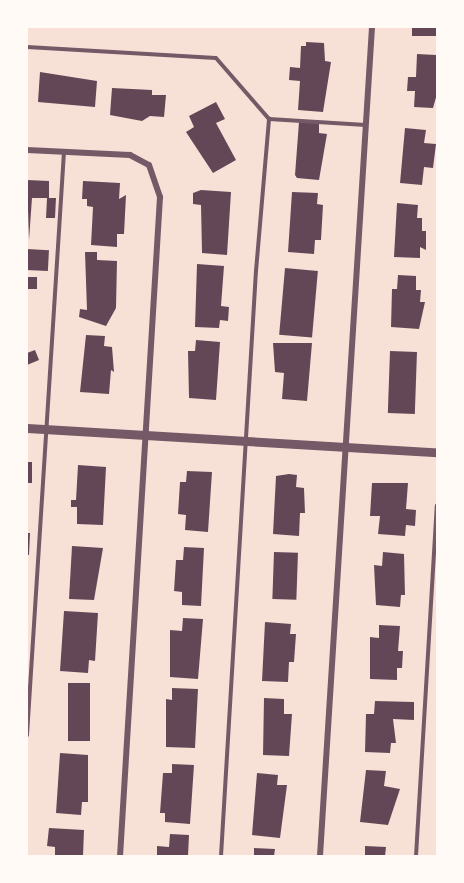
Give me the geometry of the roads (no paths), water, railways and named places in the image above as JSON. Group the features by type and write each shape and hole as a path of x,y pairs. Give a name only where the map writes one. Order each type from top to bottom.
{"street":[{"path":"320,856 372,27"},
{"path":"27,150 130,155 149,165 160,197 143,436 120,856"},
{"path":"27,428 437,452"}],"lane":[{"path":"27,47 216,58 269,119 246,441 221,856"},
{"path":"269,119 366,125"},
{"path":"27,735 64,152"},
{"path":"416,856 437,506"}]}
